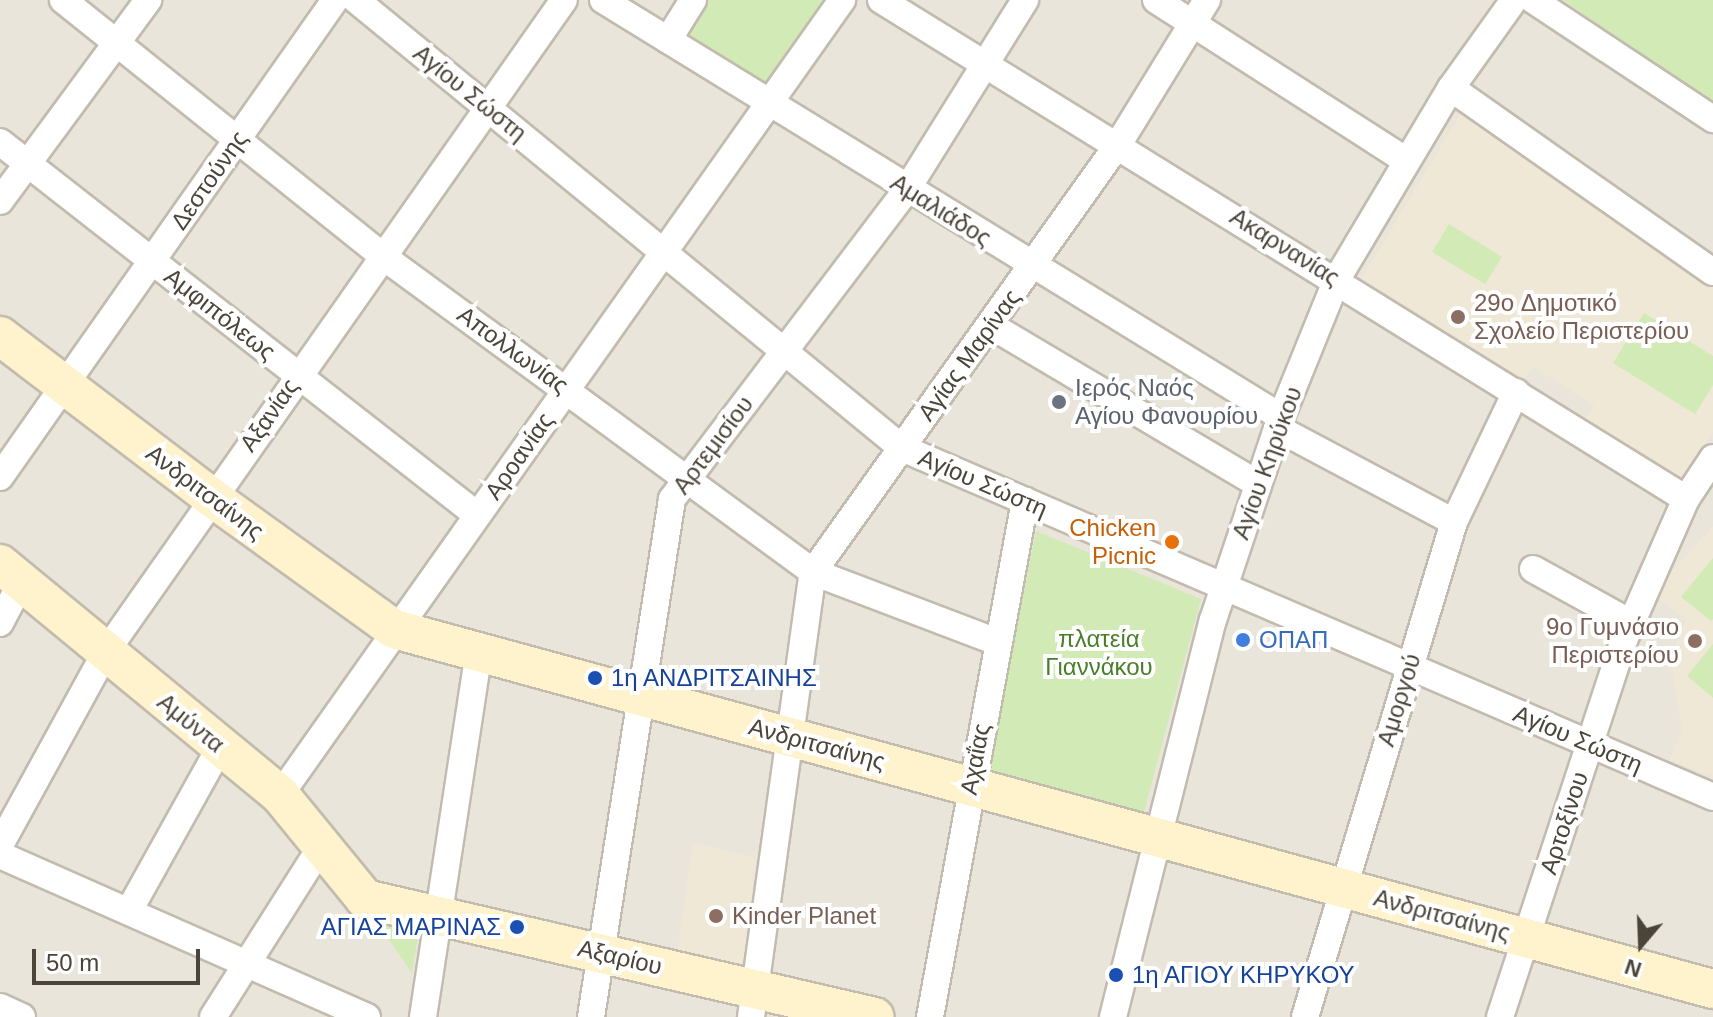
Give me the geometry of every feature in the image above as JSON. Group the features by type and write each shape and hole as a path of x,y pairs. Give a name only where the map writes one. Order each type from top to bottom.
{"street":[{"name":"Απολλωνίας","path":"63,0 381,255 813,572 997,642"},
{"path":"0,201 148,0"},
{"name":"Δεστούνης","path":"0,477 335,0"},
{"name":"Αξανίας","path":"0,845 105,653 381,255 564,0"},
{"name":"Αμαλιάδος","path":"603,0 1033,266 1279,423 1454,522"},
{"path":"668,40 693,0"},
{"name":"Αροανίας","path":"280,795 394,629 842,0"},
{"name":"Ακαρνανίας","path":"881,0 1119,143 1686,499"},
{"name":"Αρτεμισίου","path":"591,1017 637,695 672,499 907,189 1025,0"},
{"path":"1156,0 1407,161"},
{"name":"Αγίας Μαρίνας","path":"753,1003 787,736 813,572 1119,143 1207,0"},
{"name":"Αγίου Κηρύκου","path":"1113,1017 1156,836 1223,586 1279,423 1337,279 1451,88 1514,0"},
{"path":"1533,0 1713,119"},
{"name":"Αγίου Σώστη","path":"369,4 486,106 902,448 1713,797"},
{"path":"1451,88 1713,272"},
{"name":"Αμφιπόλεως","path":"0,142 477,515"},
{"path":"990,325 1258,484"},
{"name":"Ανδριτσαίνης","path":"0,336 211,497 394,629 1713,989"},
{"name":"Αμοργού","path":"1305,1017 1408,666 1454,522 1516,392"},
{"name":"Αρτοξίνου","path":"1500,1017 1631,623 1686,499 1713,458"},
{"name":"Αχαΐας","path":"930,1017 970,786 1025,501"},
{"path":"1533,569 1631,623"},
{"path":"0,623 11,573"},
{"name":"Αμύντα","path":"11,573 280,795 365,899"},
{"path":"423,1017 479,651"},
{"path":"130,909 220,747"},
{"path":"213,1017 322,845"},
{"path":"0,855 130,909 367,1017"},
{"name":"Αξαρίου","path":"365,899 599,952 753,1003 875,1017"},
{"path":"0,1007 22,1017"}],"shaded area":[{"path":"0,0 1713,0 1713,1017 0,1017"},
{"path":"1464,108 1713,287 1713,432 1682,481 1585,420 1594,405 1534,367 1524,380 1362,278"},
{"name":"9ο Γυμνάσιο Περιστερίου","path":"1713,526 1713,777 1670,760 1682,730 1670,659 1686,620 1658,598 1667,577"},
{"name":"Kinder Planet","path":"693,843 756,858 742,970 677,957"}],"green space":[{"path":"705,0 824,0 766,89 682,34"},
{"path":"1563,0 1713,0 1713,103"},
{"path":"1449,224 1502,257 1485,284 1432,252"},
{"path":"1644,313 1713,356 1713,385 1695,414 1613,363"},
{"name":"πλατεία Γιαννάκου","path":"1036,531 1201,599 1142,819 988,775"},
{"path":"1713,558 1713,619 1711,621 1681,597"},
{"path":"1713,644 1713,698 1687,676"},
{"path":"376,921 419,930 412,973"}],"place":[{"name":"29o Δημοτικό Σχολείο Περιστερίου","path":"1458,317"},
{"name":"Ιερός Ναός Αγίου Φανουρίου","path":"1059,402"},
{"name":"Chicken Picnic","path":"1172,542"},
{"name":"ΟΠΑΠ","path":"1243,640"},
{"name":"9ο Γυμνάσιο Περιστερίου","path":"1695,641"},
{"name":"1η ΑΝΔΡΙΤΣΑΙΝΗΣ","path":"595,678"},
{"name":"Kinder Planet","path":"716,916"},
{"name":"ΑΓΙΑΣ ΜΑΡΙΝΑΣ","path":"517,927"},
{"name":"1η ΑΓΙΟΥ ΚΗΡΥΚΟΥ","path":"1116,975"}]}
